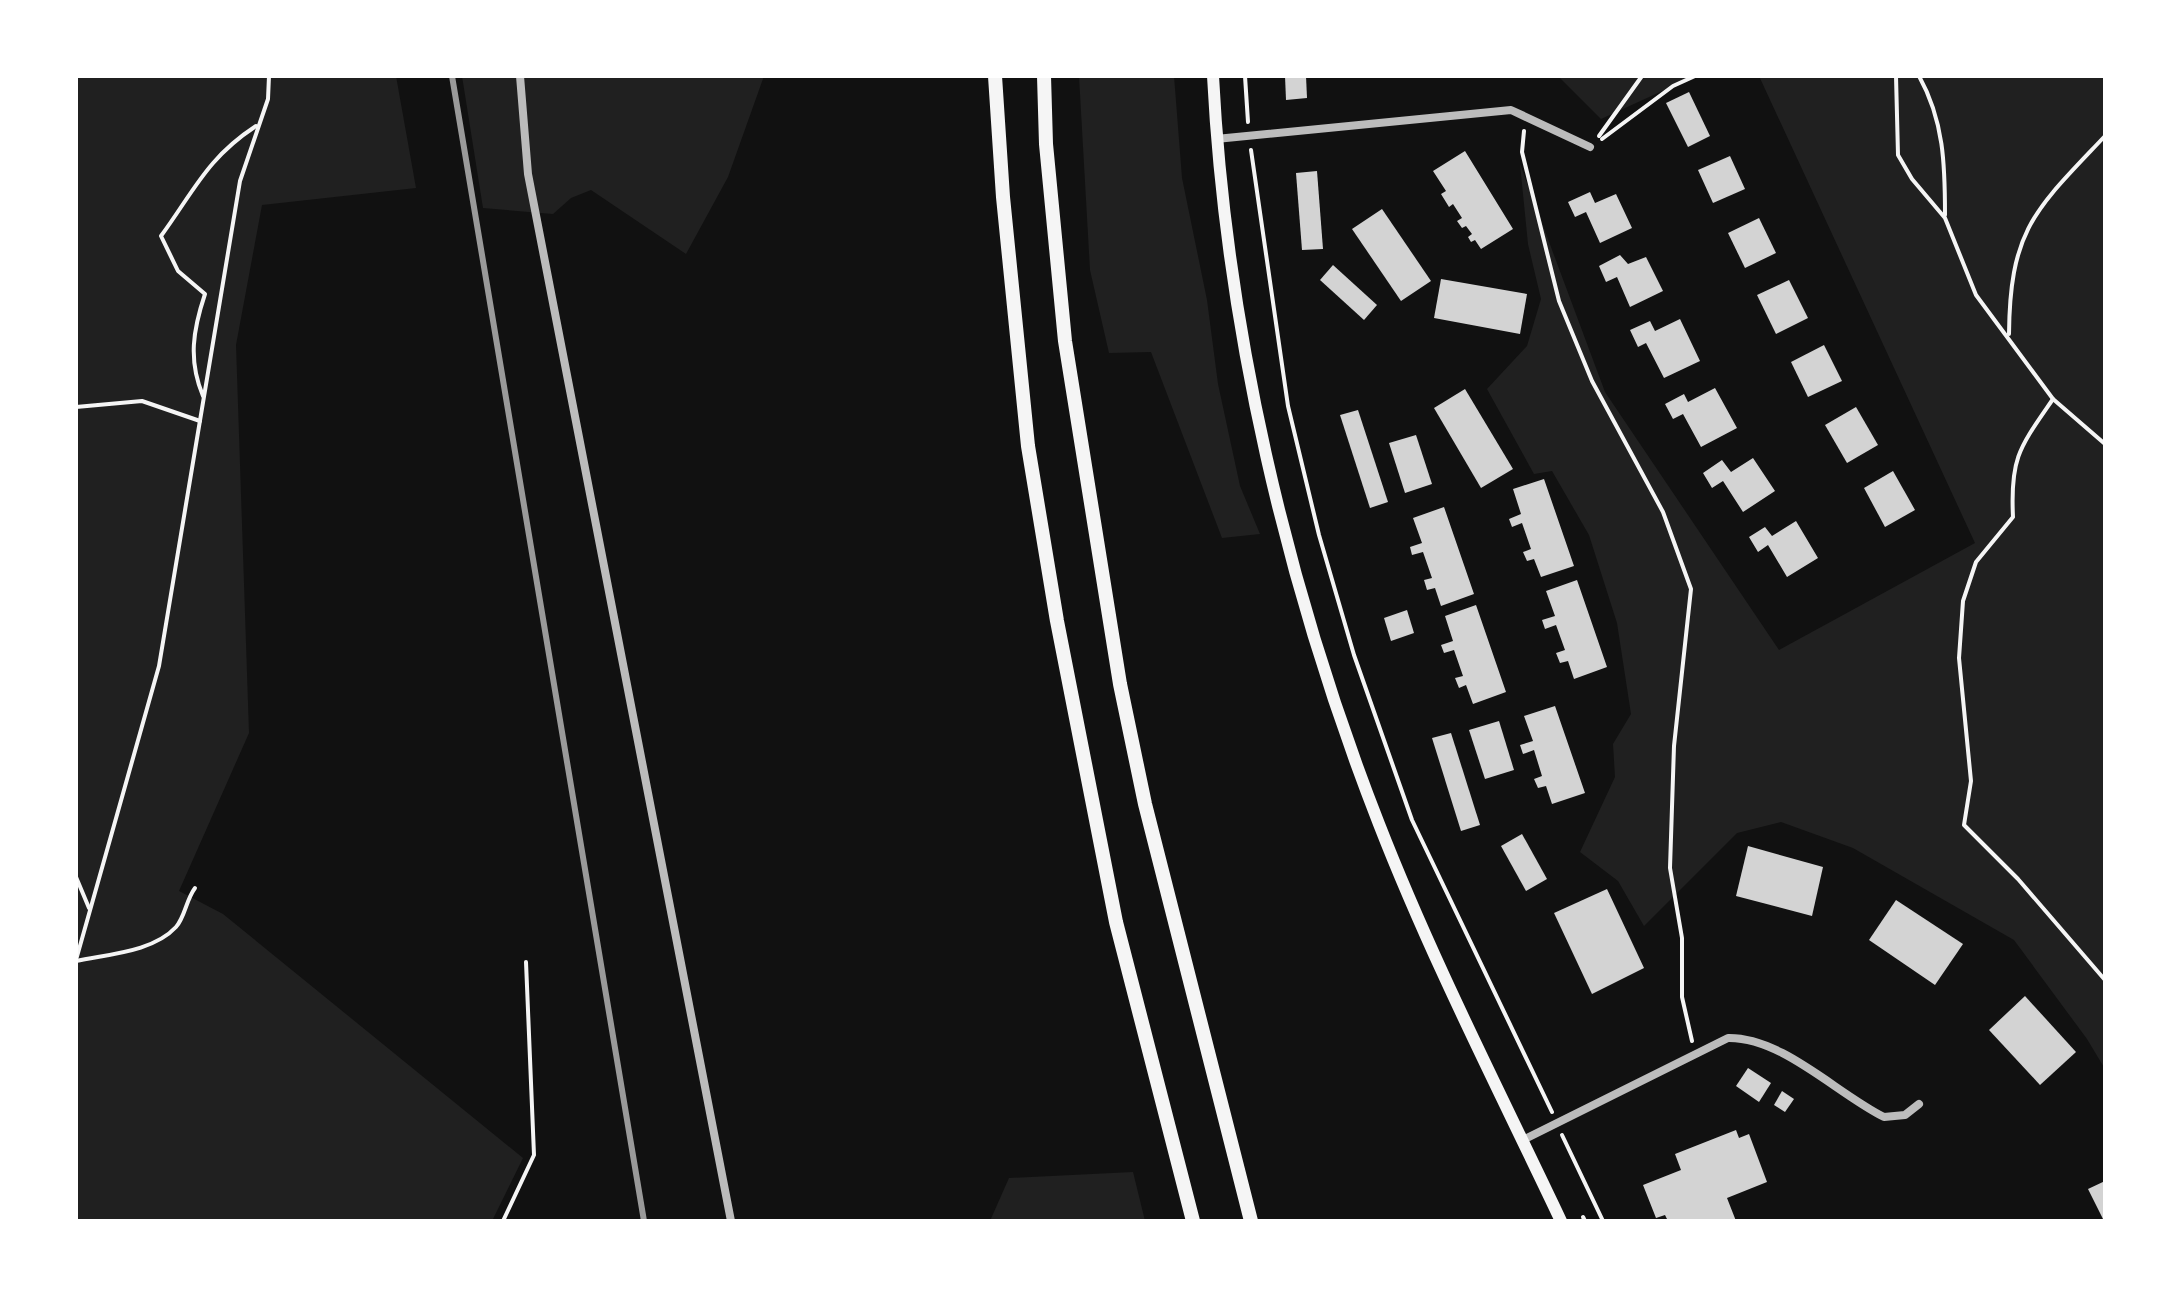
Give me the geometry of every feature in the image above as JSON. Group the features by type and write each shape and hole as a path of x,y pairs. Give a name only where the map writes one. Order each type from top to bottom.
{"highway":[{"path":"995,76 1003,197 1028,446 1057,621 1116,922 1193,1221"},
{"path":"1044,76 1046,144 1065,341 1120,684 1145,804 1251,1221"}],"main road":[{"path":"1213,76 1216,139 1234,287 1277,502 1317,641 1378,823 1561,1221"}],"street":[{"path":"520,76 528,174 731,1221"},
{"path":"1216,139 1511,110 1590,147"},
{"path":"1523,1140 1728,1038 1751,1038 1884,1117 1905,1115 1919,1104"}],"path":[{"path":"195,888 185,900 178,925 158,941 76,961 159,666 240,181 268,99 269,76"},
{"path":"1245,76 1249,135 1288,406 1319,535 1354,655 1412,820 1603,1221"},
{"path":"1590,147 1642,76"},
{"path":"1590,147 1673,86 1695,76"},
{"path":"1896,76 1898,155 1912,179 1945,218 1976,295 2053,399 2105,444"},
{"path":"1919,76 1936,106 1945,174 1945,218"},
{"path":"1526,117 1522,152 1559,301 1592,381 1663,512 1691,589 1674,746 1670,868 1682,938 1682,997 1695,1052"},
{"path":"204,398 193,374 193,329 205,294 178,271 161,236 203,171 232,142 258,125"},
{"path":"2009,336 2010,285 2023,232 2050,194 2105,136"},
{"path":"2053,399 2024,441 2011,474 2013,517 1976,562 1963,601 1959,658 1971,781 1964,825 2018,879 2105,980"},
{"path":"76,407 142,401 200,421"},
{"path":"76,877 90,910"},
{"path":"503,1221 534,1155 526,962"}],"shaded area":[{"path":"76,76 396,76 416,188 262,205 236,345 249,733 179,891 223,914 523,1158 492,1221 76,1221"},
{"path":"462,76 764,76 728,177 686,254 591,190 571,198 553,214 483,208"},
{"path":"1079,76 1174,76 1182,178 1207,300 1218,384 1240,486 1260,534 1222,538 1151,352 1109,353 1090,270"},
{"path":"1558,76 1695,76 1601,119"},
{"path":"1759,76 2105,76 2105,1069 2087,1039 2014,940 1853,848 1781,822 1737,833 1644,926 1618,881 1580,852 1615,777 1613,744 1631,714 1617,623 1589,535 1552,471 1534,474 1487,389 1527,346 1541,299 1528,244 1520,164 1605,392 1779,650 1975,543"},
{"path":"1133,1172 1145,1221 990,1221 1009,1178"}],"building":[{"path":"1285,76 1306,76 1307,98 1286,100"},
{"path":"1689,92 1710,136 1688,147 1666,103"},
{"path":"1465,151 1513,229 1481,249 1475,240 1471,242 1468,237 1472,234 1466,226 1462,228 1457,221 1462,218 1453,204 1449,207 1441,194 1446,191 1433,171"},
{"path":"1730,156 1745,189 1713,203 1698,170"},
{"path":"1317,171 1323,249 1302,250 1296,173"},
{"path":"1590,192 1595,203 1616,194 1632,228 1600,243 1586,212 1575,217 1568,202"},
{"path":"1382,209 1431,281 1401,301 1352,229"},
{"path":"1759,218 1776,253 1745,268 1728,233"},
{"path":"1620,255 1628,264 1646,257 1663,291 1630,307 1617,277 1606,282 1599,266"},
{"path":"1333,265 1377,305 1364,320 1320,280"},
{"path":"1441,279 1527,294 1520,334 1434,318"},
{"path":"1789,280 1808,318 1776,334 1757,295"},
{"path":"1680,319 1700,361 1664,378 1646,343 1638,347 1630,330 1650,321 1655,331"},
{"path":"1824,345 1842,381 1808,397 1791,362"},
{"path":"1715,388 1737,428 1701,447 1683,414 1673,419 1665,404 1684,394 1688,402"},
{"path":"1465,389 1513,469 1481,488 1434,408"},
{"path":"1856,407 1878,445 1847,463 1825,425"},
{"path":"1358,410 1388,502 1370,508 1340,415"},
{"path":"1416,435 1432,484 1405,493 1389,443"},
{"path":"1753,458 1775,491 1743,512 1723,481 1712,488 1703,473 1722,460 1731,472"},
{"path":"1893,471 1915,510 1885,527 1864,488"},
{"path":"1544,479 1574,566 1541,577 1534,559 1527,561 1523,552 1531,549 1522,523 1512,527 1509,519 1521,514 1513,489"},
{"path":"1444,507 1474,594 1441,606 1435,588 1427,590 1424,580 1432,578 1423,552 1412,555 1410,547 1422,543 1413,518"},
{"path":"1796,521 1818,558 1787,577 1768,545 1758,552 1749,537 1765,527 1772,536"},
{"path":"1577,580 1607,667 1574,679 1568,661 1560,663 1556,653 1565,650 1556,625 1545,629 1542,620 1555,616 1546,591"},
{"path":"1476,605 1506,692 1473,704 1466,685 1459,688 1455,678 1463,676 1454,650 1444,653 1441,645 1453,641 1445,616"},
{"path":"1407,610 1414,633 1391,641 1384,618"},
{"path":"1555,706 1585,793 1552,804 1546,786 1538,788 1534,779 1542,776 1534,750 1523,754 1520,745 1533,741 1524,716"},
{"path":"1499,721 1514,770 1485,779 1469,730"},
{"path":"1451,733 1480,825 1461,831 1432,738"},
{"path":"1522,834 1547,879 1526,891 1501,846"},
{"path":"1748,846 1823,867 1812,916 1736,896"},
{"path":"1607,889 1644,968 1592,994 1554,913"},
{"path":"1896,900 1963,944 1935,985 1869,940"},
{"path":"2025,996 2076,1052 2040,1085 1989,1030"},
{"path":"1748,1068 1771,1083 1759,1102 1736,1086"},
{"path":"1782,1091 1794,1099 1785,1112 1774,1105"},
{"path":"1736,1130 1739,1138 1749,1134 1767,1182 1727,1198 1736,1221 1668,1221 1665,1215 1656,1218 1643,1185 1681,1170 1675,1154"},
{"path":"2105,1181 2105,1221 2104,1221 2088,1189"}],"railway":[{"path":"452,76 644,1221"}]}
